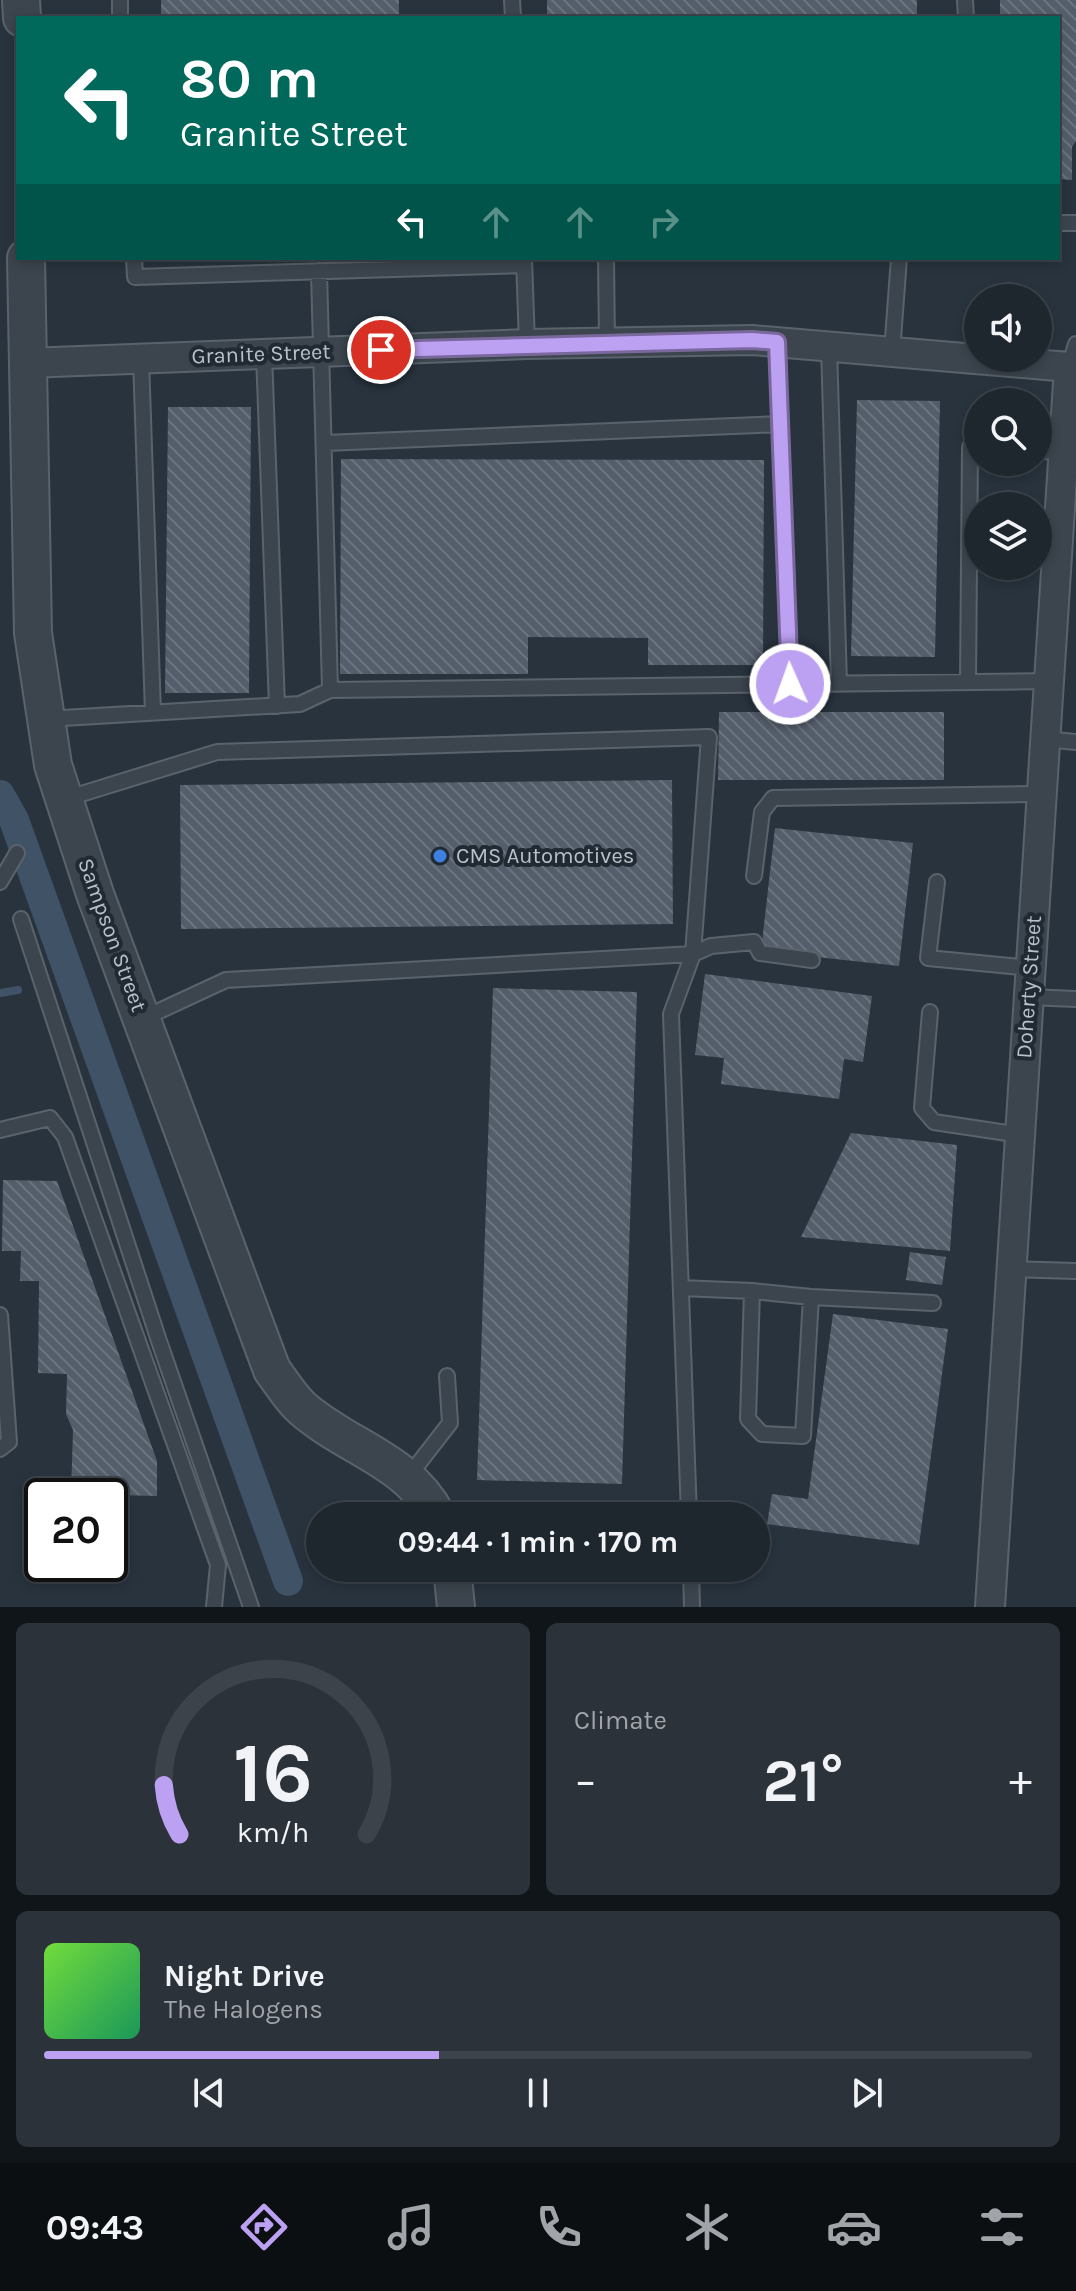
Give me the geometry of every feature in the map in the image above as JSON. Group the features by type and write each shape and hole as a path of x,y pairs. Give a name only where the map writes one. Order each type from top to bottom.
{"street":[{"name":"Sampson Street","path":"26,260 33,633 53,765 95,894 272,1370 300,1408 335,1433 400,1470 430,1502"},
{"name":"Granite Street","path":"27,363 527,344 752,340 892,352 1074,359"},
{"name":"Doherty Street","path":"1052,447 1074,359"},
{"name":"Doherty Street","path":"990,1607 1045,739 1051,476"},
{"path":"453,1582 456,1607"}],"lane":[{"path":"134,260 135,277 524,262 527,344"},
{"path":"606,260 607,343"},
{"path":"892,352 899,260"},
{"path":"319,271 330,690"},
{"path":"777,342 790,684"},
{"path":"829,347 839,684"},
{"path":"264,354 277,706"},
{"path":"141,359 153,713"},
{"path":"325,443 780,424"},
{"path":"968,682 970,476"},
{"path":"46,719 300,704 330,690 1048,681"},
{"path":"65,800 217,752 709,737 693,954 671,1014 689,1502"},
{"path":"1045,739 1076,742"},
{"path":"754,876 762,812 773,798 1041,794"},
{"path":"0,882 17,853"},
{"path":"937,882 928,958 1030,968"},
{"path":"21,919 159,1341 251,1607"},
{"path":"142,1019 226,980 693,954 711,946 754,942 760,953 812,960"},
{"path":"1028,997 1076,999"},
{"path":"930,1012 922,1108 934,1122 1020,1135"},
{"path":"0,1130 50,1118 65,1137 218,1565 214,1607"},
{"path":"1011,1269 1076,1271"},
{"path":"681,1288 933,1303"},
{"path":"752,1291 748,1419 762,1434 803,1436 811,1297"},
{"path":"0,1315 9,1442 0,1449"},
{"path":"407,1478 450,1423 447,1376"},
{"path":"691,1582 692,1607"}],"building":[{"path":"161,0 399,0 399,16 161,16"},
{"path":"547,0 917,0 917,16 547,16"},
{"path":"1000,0 1076,0 1076,141 1072,147 1072,180 1060,179 1060,16 1000,16"},
{"path":"857,400 940,401 935,657 851,656"},
{"path":"168,407 251,407 249,693 165,693"},
{"path":"341,459 764,460 763,665 648,665 648,638 528,637 528,674 340,674"},
{"path":"719,712 944,712 944,780 718,780"},
{"path":"672,780 673,924 181,929 180,785"},
{"path":"775,828 913,843 899,966 761,951"},
{"path":"705,974 872,996 863,1062 844,1059 839,1099 721,1084 724,1058 695,1055"},
{"path":"493,988 637,992 622,1484 477,1480"},
{"path":"851,1133 957,1145 950,1251 801,1237"},
{"path":"3,1180 57,1181 157,1461 157,1496 128,1495 128,1478 72,1478 73,1430 66,1414 67,1374 38,1373 39,1281 20,1281 21,1251 2,1251"},
{"path":"910,1252 946,1257 942,1285 906,1280"},
{"path":"833,1314 948,1329 919,1545 770,1524 772,1494 808,1499"}],"waterway":[{"path":"0,795 14,820 288,1581"},
{"path":"59,976 67,969"},
{"path":"0,993 18,990"}],"place":[{"name":"CMS Automotives","path":"440,856"}],"route":[{"path":"381,350 527,344 777,342 790,684"}]}
